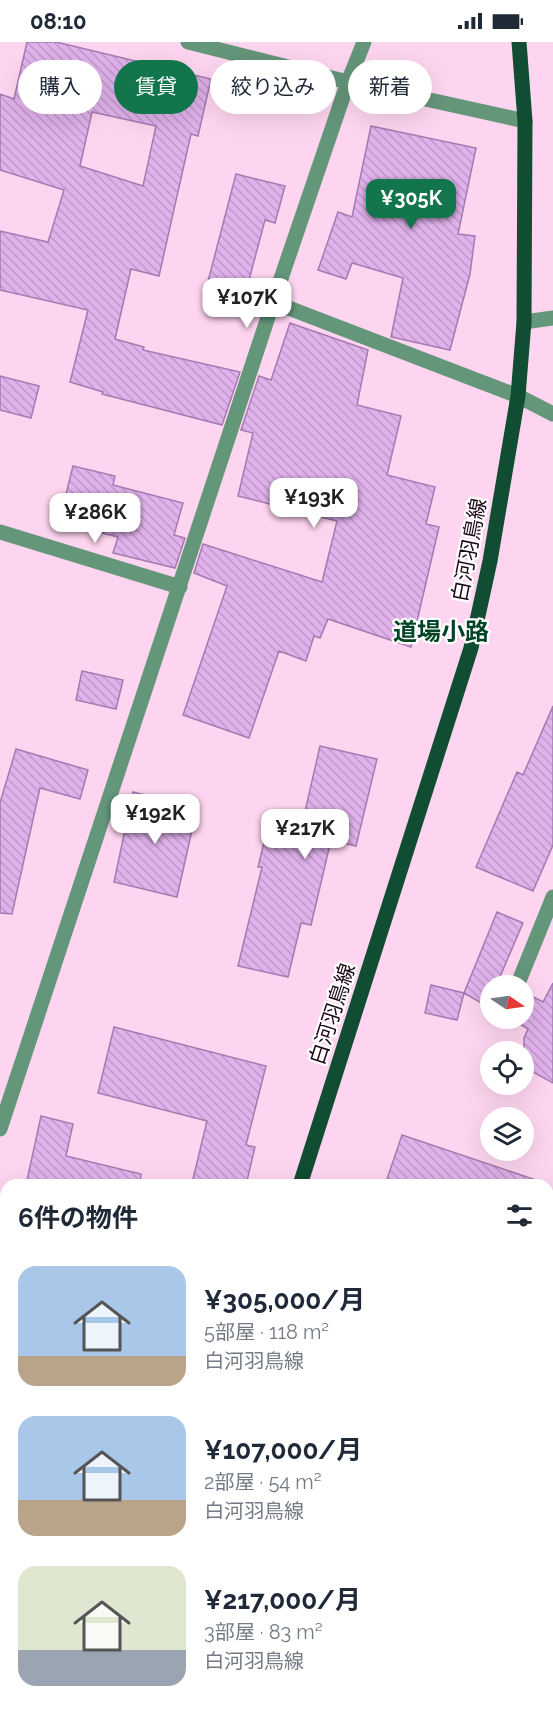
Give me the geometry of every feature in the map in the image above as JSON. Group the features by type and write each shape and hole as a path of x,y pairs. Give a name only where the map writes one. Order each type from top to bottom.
{"main road":[{"name":"白河羽鳥線","path":"302,1179 471,648 490,561 518,396 524,322 525,121 519,42"}],"street":[{"path":"0,1129 348,82 188,42"},
{"path":"357,60 364,42"},
{"path":"432,101 525,121"},
{"path":"273,302 518,396 553,414"},
{"path":"524,322 553,318"},
{"path":"0,532 180,587"},
{"path":"522,975 553,897"}],"building":[{"path":"27,42 56,42 131,60 114,60 114,114 198,114 198,76 210,79 198,136 191,134 159,276 131,269 115,339 144,347 143,350 240,372 222,425 102,394 103,392 70,382 88,310 0,290 0,231 48,242 64,190 0,170 0,94 14,99 18,81 18,114 92,114 80,166 143,186 156,126 101,114 102,60 23,60"},
{"path":"371,126 476,148 458,234 475,236 470,274 450,350 391,337 403,278 352,263 346,279 318,270 338,212 352,217"},
{"path":"236,174 285,186 275,223 265,220 244,299 206,289"},
{"path":"290,323 368,350 357,405 401,416 387,475 435,487 426,524 439,527 411,647 328,619 320,638 314,636 306,661 279,651 249,738 183,715 227,586 194,573 203,544 322,582 337,521 238,496 253,433 241,430 259,376 271,380"},
{"path":"0,376 39,386 31,418 0,410"},
{"path":"73,466 115,476 113,485 183,503 174,535 185,538 175,568 113,553 118,537 59,522"},
{"path":"82,671 123,680 116,709 76,700"},
{"path":"553,706 553,845 533,891 476,867 517,772 523,775"},
{"path":"320,746 377,759 356,846 331,840 311,925 301,923 288,977 238,966 262,867 258,867 266,834 298,842"},
{"path":"16,749 88,770 80,799 40,788 12,914 0,913 0,803"},
{"path":"133,792 197,808 177,897 114,882"},
{"path":"497,912 523,923 501,975 480,975 480,1002 464,993"},
{"path":"553,983 553,1083 534,1073 534,1041 524,1041 528,1029 534,1029 534,997 543,1002"},
{"path":"431,985 464,993 457,1020 425,1013"},
{"path":"114,1027 266,1066 246,1145 255,1147 247,1179 193,1179 207,1121 98,1093"},
{"path":"41,1116 73,1124 66,1156 141,1174 141,1179 27,1179"},
{"path":"402,1135 533,1179 387,1179"}],"district":[{"name":"道場小路","path":"441,631"}]}
